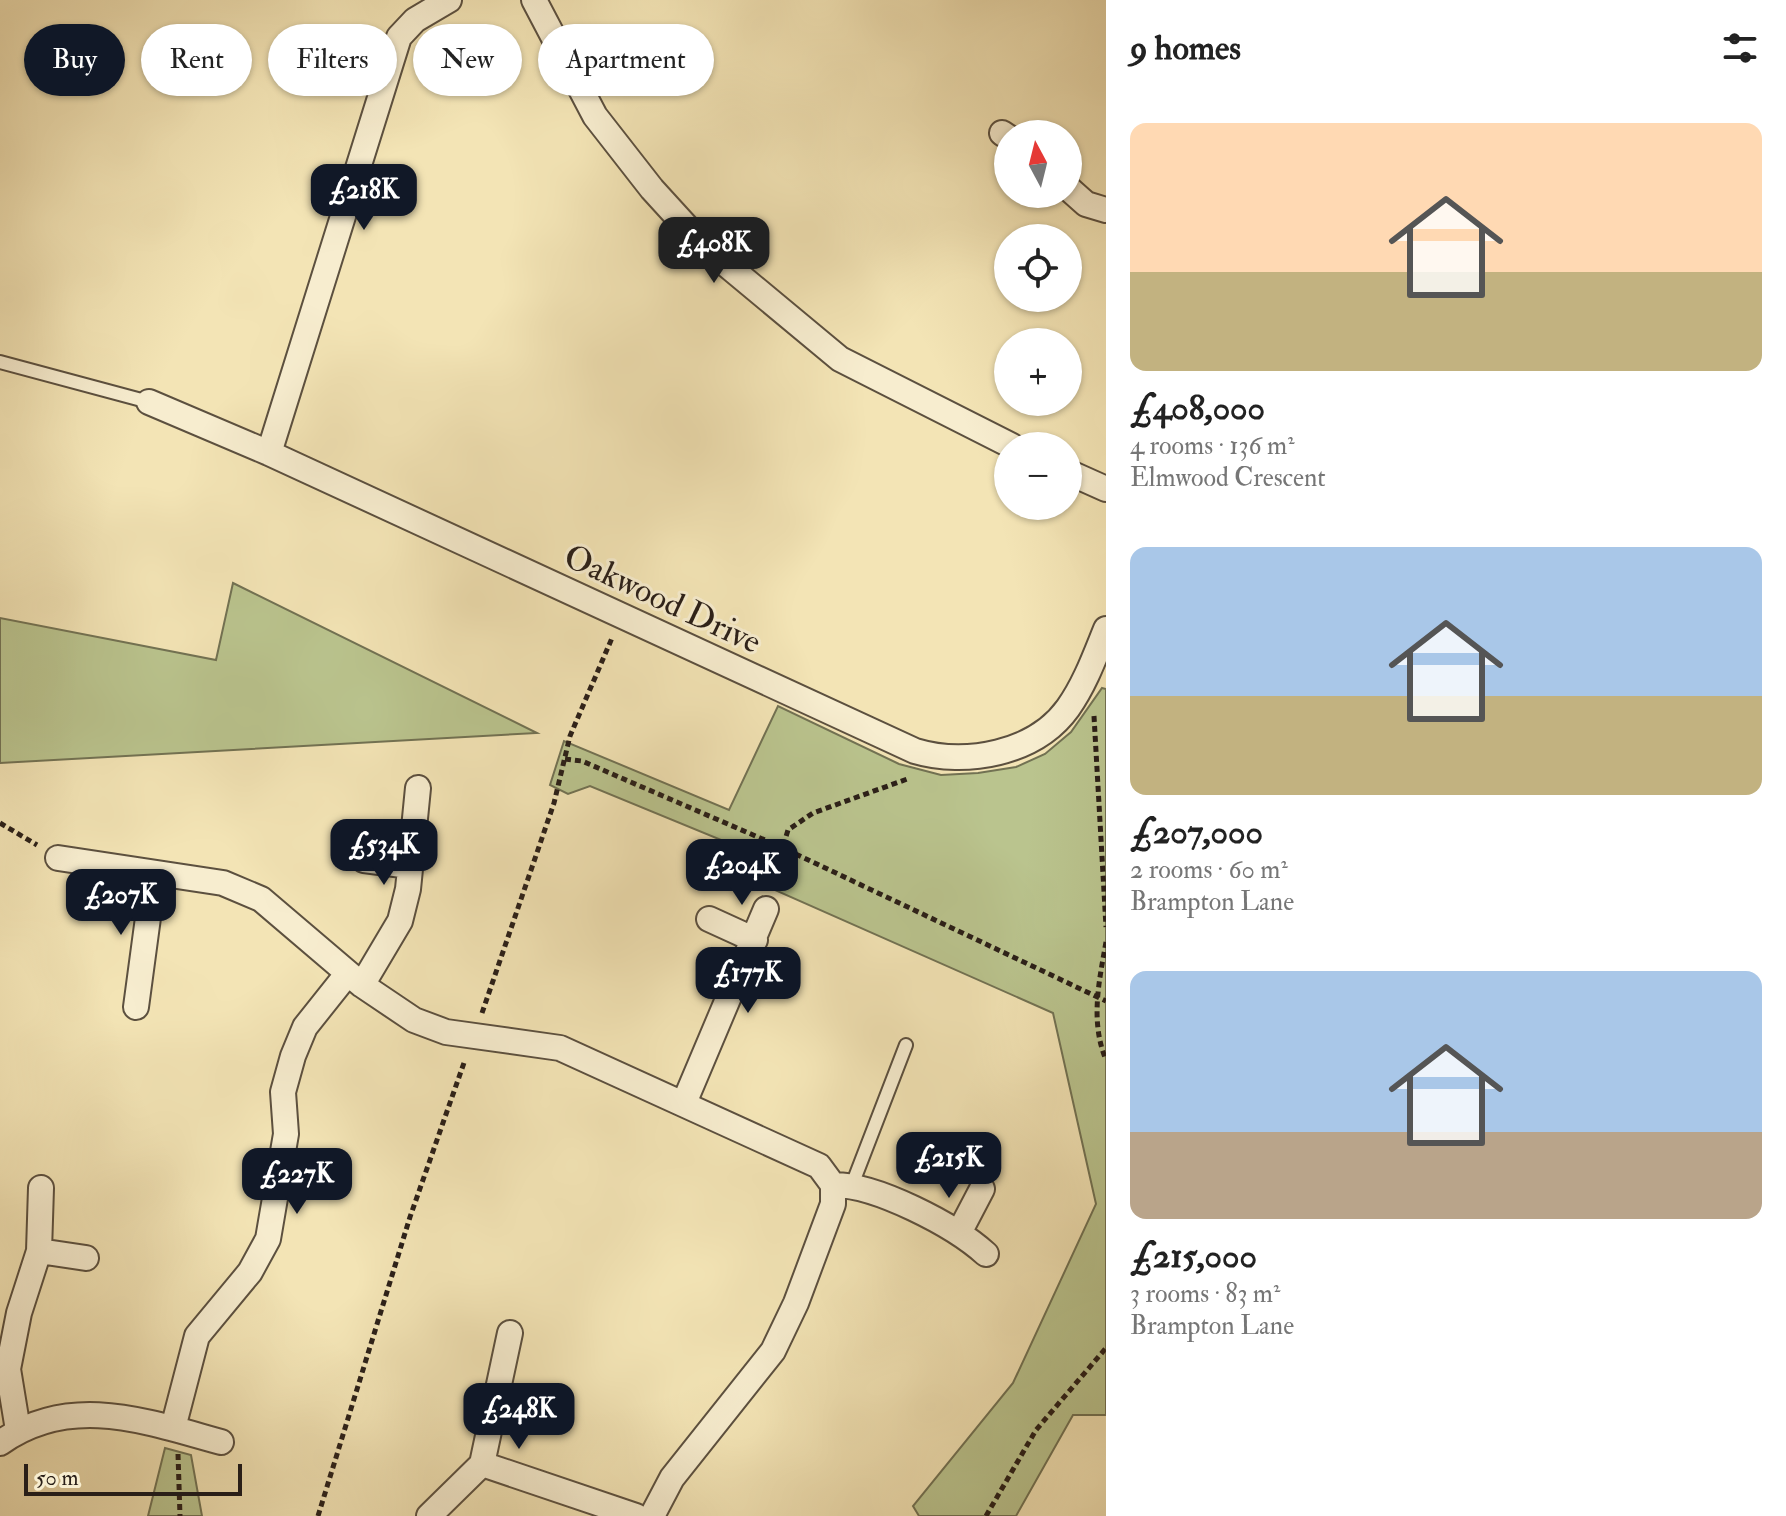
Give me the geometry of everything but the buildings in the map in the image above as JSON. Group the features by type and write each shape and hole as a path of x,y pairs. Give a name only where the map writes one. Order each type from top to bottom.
{"street":[{"path":"269,453 399,37 415,20 449,0"},
{"path":"534,0 595,116 652,189 704,246 840,359 994,437"},
{"path":"1082,200 1106,210"},
{"name":"Oakwood Drive","path":"149,402 269,453 915,751 941,759 1015,748 1036,737 1067,710 1085,681 1106,629"},
{"path":"1082,478 1106,489"},
{"path":"178,1430 197,1336 250,1272 268,1239 286,1134 283,1092 305,1027 355,979 400,921 410,866 418,788"},
{"path":"58,858 223,883 261,899 355,979 414,1020 446,1032 560,1048 819,1166 842,1185 946,1224 986,1254"},
{"path":"364,860 410,866"},
{"path":"136,1007 154,873"},
{"path":"684,1103 766,909"},
{"path":"709,919 755,940"},
{"path":"652,1516 672,1478 773,1351 796,1303 842,1185"},
{"path":"41,1188 39,1251 22,1303 8,1369 9,1437 42,1420 79,1413 178,1430 221,1442"},
{"path":"959,1233 982,1189"},
{"path":"39,1251 86,1258"},
{"path":"429,1516 482,1464 510,1333"},
{"path":"482,1464 636,1516"}],"lane":[{"path":"0,362 149,402"},
{"path":"842,1185 906,1045"}],"path":[{"path":"1085,681 1095,719 1106,927"},
{"path":"565,759 582,761 781,847 1106,1001"},
{"path":"766,909 788,830 813,813 930,771 941,759"},
{"path":"0,823 58,858"},
{"path":"1106,942 1097,997 1097,1028 1106,1060"},
{"path":"986,1516 1036,1430 1106,1348"},
{"path":"178,1430 176,1462 180,1516"}],"green space":[{"path":"233,583 537,733 0,763 0,618 216,660"},
{"path":"1102,688 1106,689 1106,1415 1073,1415 1016,1516 919,1516 913,1506 1013,1383 1096,1204 1053,1013 768,887 772,861 590,786 568,794 550,785 564,741 729,810 778,706 899,764 941,775 1016,767 1045,754 1071,732"},
{"path":"165,1448 191,1455 202,1516 148,1516"}]}
